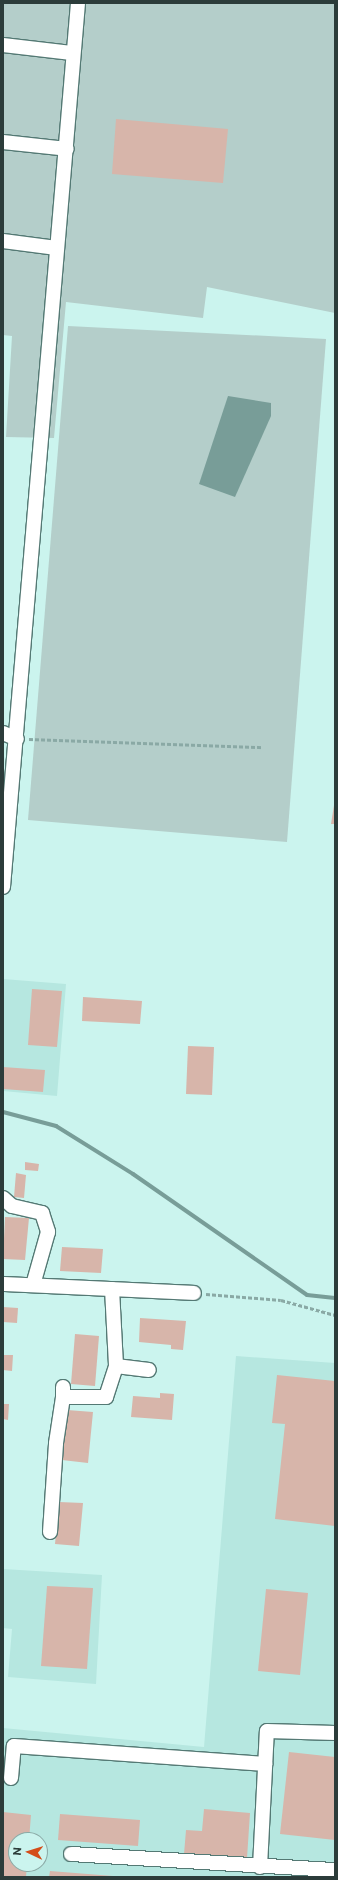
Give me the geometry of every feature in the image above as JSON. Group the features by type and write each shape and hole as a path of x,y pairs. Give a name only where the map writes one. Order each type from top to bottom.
{"street":[{"path":"3,887 18,739 57,248 67,149 72,53 78,3"},
{"path":"3,45 72,53"},
{"path":"3,142 67,149"},
{"path":"3,241 57,248"},
{"path":"3,733 18,739"},
{"path":"3,1198 12,1206 42,1213 48,1232 33,1285"},
{"path":"3,1284 194,1293"},
{"path":"50,1532 56,1443 63,1392 106,1397 116,1366 112,1289"},
{"path":"116,1366 149,1370"},
{"path":"260,1867 267,1731 335,1733"},
{"path":"11,1778 14,1746 265,1764"},
{"path":"71,1854 260,1867 335,1870"}],"path":[{"path":"18,739 263,747"},
{"path":"194,1293 281,1300 335,1315"}],"shaded area":[{"path":"3,3 335,3 335,313 207,287 203,318 66,302 54,438 6,437 12,336 3,335"},
{"path":"68,326 326,339 287,842 28,820"},
{"path":"228,396 271,403 271,416 235,497 199,484"},
{"path":"3,979 66,984 57,1096 3,1091"},
{"path":"236,1356 335,1363 335,1877 3,1877 3,1728 204,1747"},
{"path":"3,1569 102,1575 96,1684 8,1677 12,1629 3,1628"}],"building":[{"path":"116,119 228,129 223,183 112,174"},
{"path":"335,799 335,824 331,824"},
{"path":"32,989 62,991 57,1047 28,1045"},
{"path":"83,997 142,1001 140,1024 82,1021"},
{"path":"188,1046 214,1047 212,1095 186,1094"},
{"path":"3,1067 45,1070 43,1092 3,1089"},
{"path":"25,1162 39,1164 38,1171 25,1170"},
{"path":"16,1173 26,1175 24,1198 14,1197"},
{"path":"5,1217 29,1218 25,1260 3,1259"},
{"path":"62,1247 103,1249 101,1273 60,1271"},
{"path":"3,1307 18,1308 17,1323 3,1322"},
{"path":"140,1318 186,1321 183,1350 171,1349 171,1345 139,1342"},
{"path":"75,1334 99,1336 95,1386 71,1384"},
{"path":"3,1355 13,1355 12,1371 3,1370"},
{"path":"277,1375 335,1381 335,1526 275,1519 285,1424 272,1423"},
{"path":"160,1393 174,1394 172,1420 131,1417 133,1396 160,1398"},
{"path":"3,1404 9,1404 8,1420 3,1419"},
{"path":"67,1410 93,1412 88,1463 62,1460"},
{"path":"59,1502 83,1503 79,1546 55,1544"},
{"path":"47,1586 93,1588 87,1669 41,1666"},
{"path":"266,1589 308,1593 300,1675 258,1671"},
{"path":"289,1752 335,1757 335,1840 280,1834"},
{"path":"204,1809 250,1813 247,1858 184,1854 186,1830 202,1831"},
{"path":"3,1812 31,1815 30,1832 8,1832 8,1872 26,1872 26,1877 3,1877"},
{"path":"60,1814 140,1820 138,1846 58,1840"},
{"path":"50,1871 113,1876 113,1877 49,1877"}],"waterway":[{"path":"3,1112 56,1126 133,1174 307,1295 335,1298"}]}
